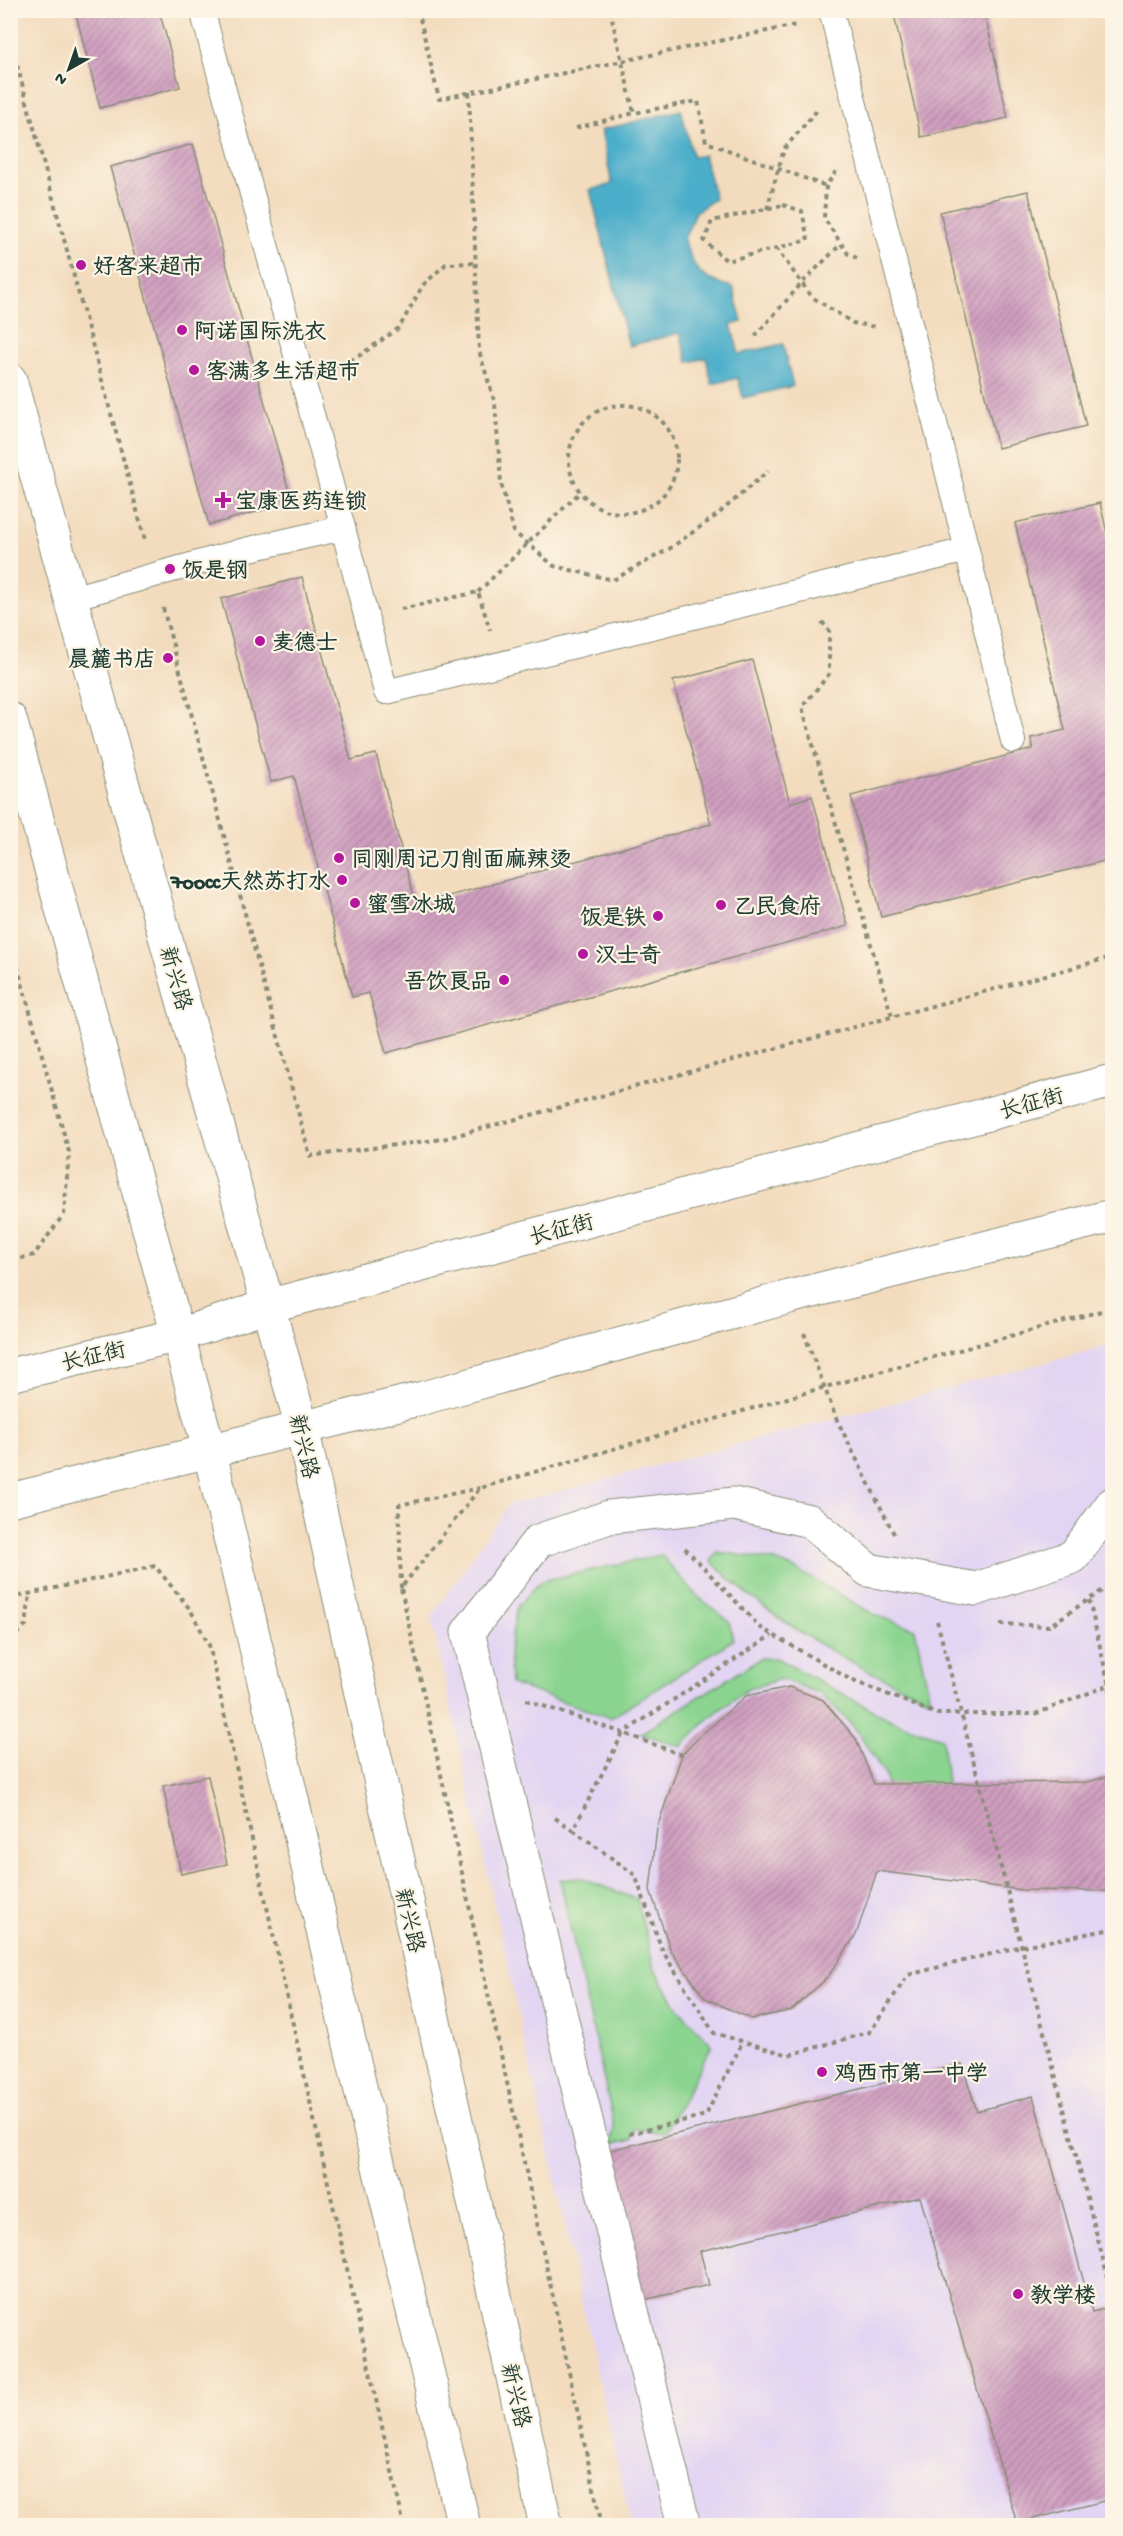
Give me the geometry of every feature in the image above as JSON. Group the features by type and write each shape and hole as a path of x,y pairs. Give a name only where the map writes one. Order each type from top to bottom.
{"main road":[{"name":"新兴路","path":"10,380 302,1428 546,2526"},
{"path":"10,719 210,1453 464,2526"},
{"name":"长征街","path":"10,1375 179,1335 268,1306 1113,1081"},
{"path":"10,1500 210,1453 423,1398 789,1297 1113,1216"},
{"path":"684,2526 468,1632 538,1541 609,1517 734,1504 810,1521 868,1570 976,1589 1073,1557 1113,1504"}],"lane":[{"path":"202,10 386,693 967,550"},
{"path":"831,10 1013,741"},
{"path":"71,598 245,550 343,528"}],"path":[{"path":"418,10 439,99 796,26 798,36"},
{"path":"610,10 634,113"},
{"path":"767,208 784,149 817,109 850,86"},
{"path":"470,92 479,351 495,403 501,483 514,532 554,566 613,580 669,549 717,515 768,471"},
{"path":"815,99 817,109"},
{"path":"576,128 634,113 698,101 706,142 826,186"},
{"path":"783,205 802,210 808,240 776,248 727,261 704,241 712,221 783,205"},
{"path":"755,336 802,283 841,244"},
{"path":"776,248 812,297 853,323 913,333"},
{"path":"301,376 356,358 399,328 423,285 446,264 476,263"},
{"path":"625,404 643,408 659,417 671,432 677,450 676,468 670,486 658,501 642,510 625,514 608,511 592,504 579,493 571,476 568,459 575,433 592,414 608,406 625,404"},
{"path":"366,616 478,592 579,493"},
{"path":"797,591 829,630 829,674 802,707 892,1017"},
{"path":"478,592 500,665"},
{"path":"10,940 69,1152 64,1214 34,1255 10,1261"},
{"path":"310,1156 443,1139 1113,957"},
{"path":"789,1297 836,1418 897,1541"},
{"path":"602,2526 401,1588 399,1505 480,1488 825,1387 1113,1308"},
{"path":"401,1588 480,1488"},
{"path":"683,1547 761,1628 851,1680 937,1714 1035,1714 1113,1684"},
{"path":"10,1598 155,1566 190,1609 210,1645 404,2526"},
{"path":"994,1624 1049,1626 1113,1584"},
{"path":"10,1640 26,1625 30,1594"},
{"path":"1089,1600 1113,1698"},
{"path":"933,1612 938,1623 1110,2286 1113,2286"},
{"path":"928,1618 938,1623 949,1623"},
{"path":"573,1830 623,1732 772,1635"},
{"path":"516,1697 623,1732 682,1755"},
{"path":"549,1814 635,1875 663,1952 714,2033 789,2055 870,2032 908,1975 1022,1946 1113,1929"},
{"path":"618,2137 706,2115 743,2041"}],"shaded area":[{"name":"鸡西市第一中学","path":"1112,1345 1112,2525 631,2525 431,1618 508,1505"}],"green space":[{"path":"717,1552 773,1560 795,1569 875,1615 915,1629 930,1699 843,1657 786,1623 734,1583 711,1561"},
{"path":"661,1555 696,1595 729,1621 733,1640 611,1718 511,1684 509,1651 517,1607 541,1581"},
{"path":"761,1658 776,1658 891,1720 942,1738 948,1792 888,1791 886,1776 855,1728 821,1694 781,1679 748,1689 709,1718 681,1747 641,1733"},
{"path":"580,1878 637,1899 654,1968 677,2007 712,2045 665,2133 635,2129 631,2140 611,2145 614,2125 560,1880"}],"water":[{"path":"681,110 693,157 704,155 715,199 696,212 684,239 692,259 705,277 733,287 742,322 731,325 739,354 783,344 793,386 743,398 738,378 712,384 706,358 688,362 680,333 629,346 590,190 612,184 601,130"}],"building":[{"path":"75,10 159,10 180,87 100,108"},
{"path":"893,10 984,10 1008,118 921,137"},
{"path":"193,144 292,502 209,525 110,167"},
{"path":"1028,191 1086,426 998,448 940,212"},
{"path":"1100,503 1112,554 1112,859 881,917 851,796 1033,749 1031,738 1065,730 1015,523"},
{"path":"302,577 351,760 376,754 416,905 711,824 673,681 752,660 790,803 812,796 848,926 386,1053 369,993 352,997 294,776 271,782 221,599"},
{"path":"789,1687 823,1700 856,1739 874,1784 1088,1782 1112,1775 1112,1891 1022,1890 877,1871 856,1935 827,1978 792,2010 751,2019 705,1998 671,1951 650,1890 657,1828 682,1755 702,1734 746,1696"},
{"path":"208,1776 227,1864 181,1874 163,1786"},
{"name":"教学楼","path":"962,2064 977,2111 1033,2096 1092,2312 1112,2307 1112,2499 1017,2523 920,2197 700,2251 709,2285 635,2302 594,2154"}],"place":[{"name":"好客来超市","path":"81,265"},
{"name":"阿诺国际洗衣","path":"182,330"},
{"name":"客满多生活超市","path":"194,370"},
{"name":"宝康医药连锁","path":"223,500"},
{"name":"饭是钢","path":"170,569"},
{"name":"麦德士","path":"260,641"},
{"name":"晨麓书店","path":"168,658"},
{"name":"同刚周记刀削面麻辣烫","path":"339,858"},
{"name":"7oocc天然苏打水","path":"342,880"},
{"name":"蜜雪冰城","path":"355,903"},
{"name":"乙民食府","path":"721,905"},
{"name":"饭是铁","path":"658,916"},
{"name":"汉士奇","path":"583,954"},
{"name":"吾饮良品","path":"504,980"},
{"name":"鸡西市第一中学","path":"822,2072"},
{"name":"教学楼","path":"1018,2294"}]}
